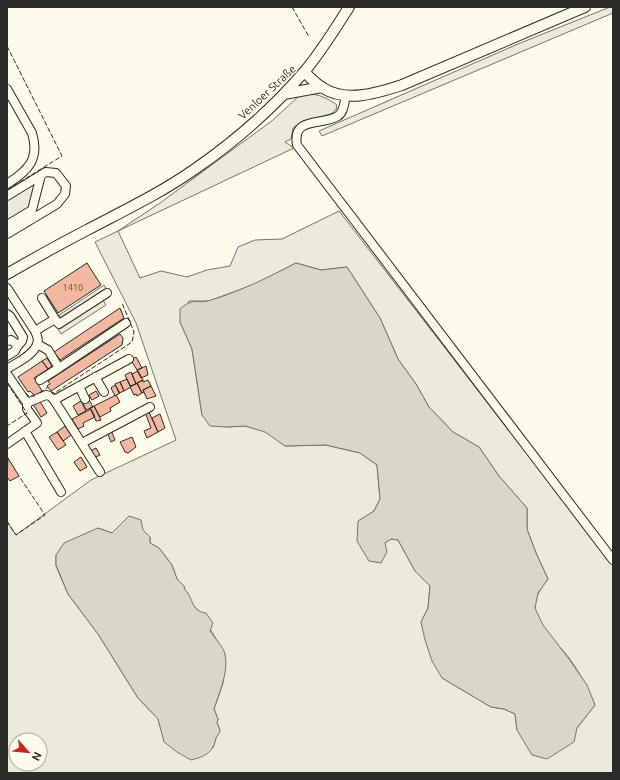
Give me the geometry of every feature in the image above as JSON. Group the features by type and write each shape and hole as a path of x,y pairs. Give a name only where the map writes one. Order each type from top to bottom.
{"main road":[{"path":"304,72 327,41 349,7"},
{"name":"Venloer Straße","path":"7,274 157,192 195,169 237,136 284,94 304,72 322,88 330,92 346,96 372,94 402,85 585,7"},
{"path":"284,94 322,88"}],"street":[{"path":"7,90 32,133 35,141 35,150 33,160 27,168 18,177 7,184"},
{"path":"346,96 343,110 338,116 303,126 298,132 296,138 297,145 613,560"},
{"path":"7,196 46,172 56,173 66,186 65,194 57,204 7,234"},
{"path":"7,224 32,210 41,175"},
{"path":"7,288 36,331 38,340 31,353 7,369"},
{"path":"42,298 59,324 107,293"},
{"path":"7,314 10,316 23,337 16,349 7,356"},
{"path":"36,331 55,318"},
{"path":"40,380 126,323"},
{"path":"7,341 12,340 16,342 16,349 21,360"},
{"path":"37,344 48,350 59,368"},
{"path":"54,400 129,359"},
{"path":"7,374 27,403 27,409 37,423 7,444"},
{"path":"96,377 104,392"},
{"path":"79,386 85,399"},
{"path":"27,403 46,395 50,396 100,472"},
{"path":"82,444 150,407"},
{"path":"25,431 61,492"}],"shaded area":[{"path":"613,7 613,13 322,136 319,131 518,44"},
{"path":"309,94 320,96 337,105 336,110 331,114 303,121 293,128 291,139 285,142 294,148 118,231 160,203 273,120 300,95"},
{"path":"43,177 37,204 7,222 7,199"},
{"path":"339,211 613,565 613,773 7,773 7,522 16,535 91,480 176,440 136,323 95,242 118,231 140,278 161,271 187,277 207,270 230,266 238,247 255,240 282,239","holes":["296,263 321,270 347,267 380,318 398,359 416,384 429,407 453,432 479,447 499,476 527,508 527,529 548,579 536,599 536,613 543,627 577,669 595,705 577,728 517,730 515,714 504,709 491,707 442,678 421,622 428,608 430,586 415,571 398,540 391,539 385,543 358,521 374,511 380,499 377,465 360,453 326,445 285,446 265,431 245,426 226,427 202,415 192,349 180,322 189,301 209,301 255,284","129,516 150,537 150,543 159,548 172,565 177,579 184,586 184,590 187,592 192,604 200,612 225,654 223,683 214,709 220,730 213,748 165,742 158,719 138,698 98,634 68,594 56,566 56,555 98,528 112,533"]},
{"path":"296,263 321,270 347,267 380,318 398,359 416,384 429,407 453,432 479,447 499,476 527,508 527,529 548,579 538,593 535,608 543,625 587,685 595,705 577,728 574,742 547,759 532,755 517,730 515,714 504,709 491,707 442,678 432,661 421,622 428,608 430,586 415,571 398,540 391,539 385,543 387,552 381,563 369,561 357,541 358,521 374,511 380,499 377,465 360,453 326,445 285,446 265,432 245,426 210,426 202,415 192,349 180,322 180,309 189,303 206,301 244,288"},
{"path":"104,285 110,295 103,300 106,305 61,334 58,329 65,325 59,315"},
{"path":"129,516 141,520 143,530 150,537 150,543 159,548 172,565 177,579 184,586 197,610 206,613 213,623 210,631 225,654 225,675 214,709 218,719 217,723 220,732 216,738 214,746 209,752 191,760 164,742 158,719 138,698 98,634 68,594 56,565 56,555 64,543 98,528 112,533"}],"building":[{"path":"87,263 101,285 58,313 44,291"},
{"path":"120,308 124,318 60,360 54,352"},
{"path":"120,334 123,338 122,345 51,391 47,386 50,384 48,381"},
{"path":"136,357 142,368 137,370 131,360"},
{"path":"47,358 52,366 48,369 42,361"},
{"path":"42,361 48,369 34,378 42,391 35,396 30,391 28,392 18,377"},
{"path":"146,366 148,375 141,378 137,370"},
{"path":"138,371 143,380 136,384 132,374"},
{"path":"131,372 136,384 130,386 125,375"},
{"path":"127,379 131,387 124,391 120,382"},
{"path":"143,380 143,382 148,380 151,386 143,390 144,392 142,393 137,383"},
{"path":"120,382 124,391 119,393 115,384"},
{"path":"137,383 142,393 137,396 136,394 134,395 130,387"},
{"path":"115,385 120,393 115,396 111,388"},
{"path":"151,386 156,396 147,399 143,390"},
{"path":"96,391 99,396 92,400 89,395"},
{"path":"116,395 120,402 110,408 111,411 100,417 94,406"},
{"path":"39,400 47,413 41,417 33,404"},
{"path":"89,400 93,407 86,410 83,403"},
{"path":"81,401 86,411 78,415 73,406"},
{"path":"94,406 101,420 96,421 90,408"},
{"path":"91,409 95,417 83,423 84,426 78,429 72,419"},
{"path":"148,410 158,432 147,438 144,431 151,428 145,412"},
{"path":"160,414 165,428 158,432 152,418"},
{"path":"65,426 71,435 63,441 57,432"},
{"path":"111,430 115,440 111,442 107,432"},
{"path":"57,432 66,445 58,450 49,437"},
{"path":"132,437 136,447 128,453 125,452 120,442"},
{"path":"96,448 100,455 94,458 90,451"},
{"path":"81,457 87,467 80,471 74,462"},
{"path":"8,458 19,476 10,481 7,477"}],"fence":[{"path":"292,7 309,37"},
{"path":"7,46 62,156 7,190"},
{"path":"51,392 53,394 132,342 134,332 122,303"},
{"path":"7,383 27,413 7,426"},
{"path":"40,393 48,387"},
{"path":"25,393 29,396 35,396"},
{"path":"7,521 16,535 45,515 19,476"}]}
